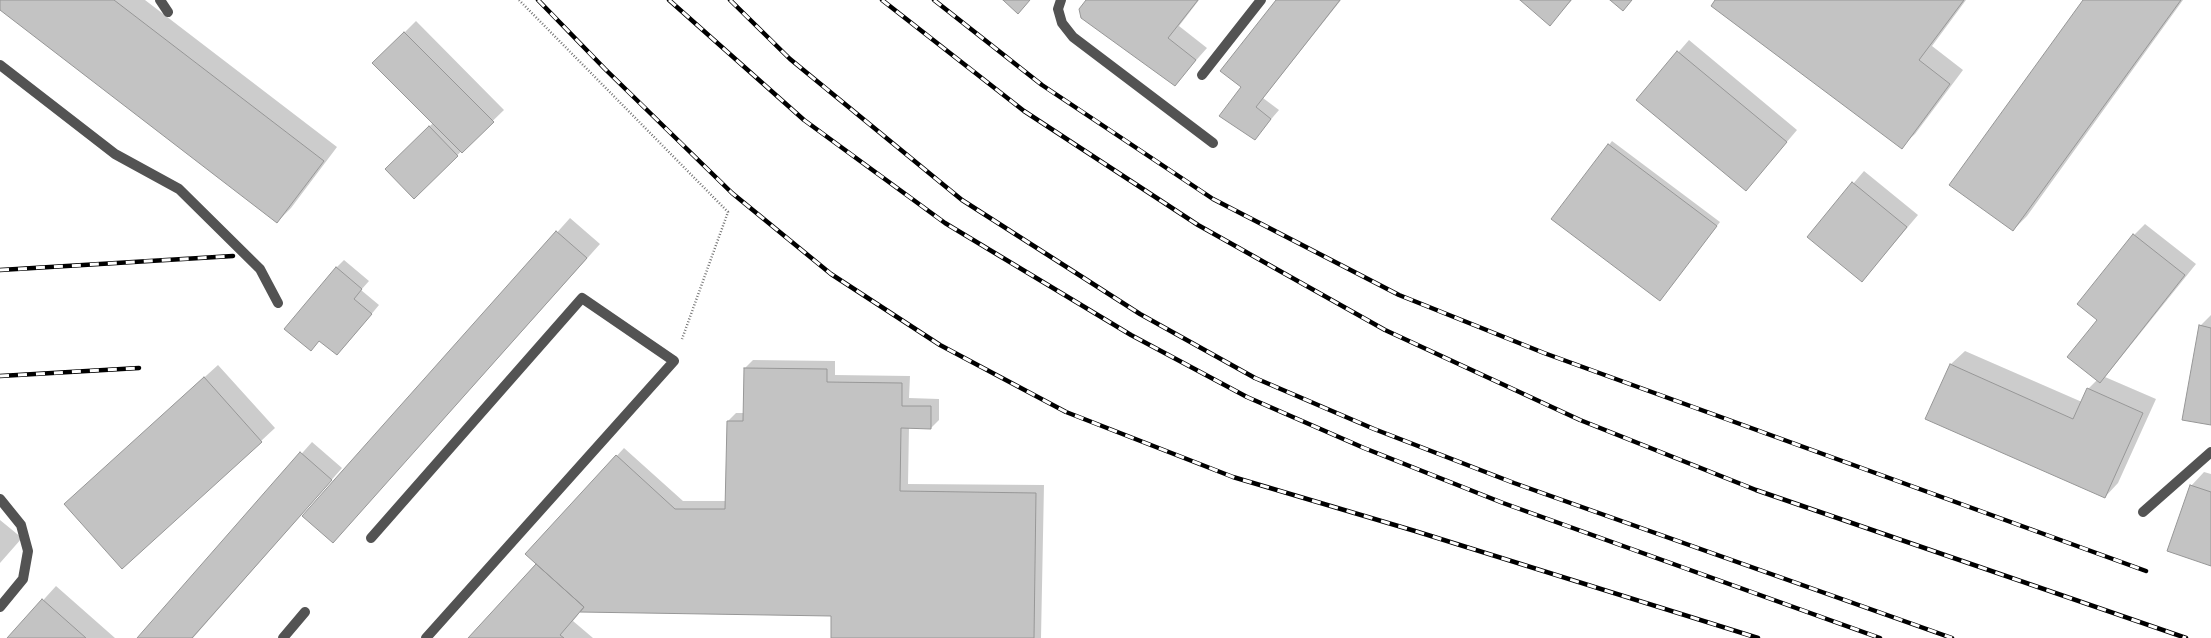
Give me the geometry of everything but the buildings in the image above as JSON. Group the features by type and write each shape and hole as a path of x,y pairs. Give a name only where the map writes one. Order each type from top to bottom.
{"lane":[{"path":"160,0 168,12"},
{"path":"1061,0 1058,9 1062,23 1073,37 1213,143"},
{"path":"1202,75 1261,0"},
{"path":"0,65 115,154 179,189 260,270 278,303"},
{"path":"371,538 582,298 674,361 426,638"},
{"path":"2143,512 2211,452"},
{"path":"0,499 21,524 28,552 24,579 0,606"},
{"path":"283,638 305,612"}],"path":[{"path":"519,0 728,212 674,361"}],"railway":[{"path":"538,0 605,69 732,193 831,274 940,345 1066,412 1233,477 1415,531 1758,638"},
{"path":"669,0 804,120 945,223 1131,335 1247,397 1364,448 1503,503 1880,638"},
{"path":"730,0 790,59 962,200 1140,314 1255,378 1374,429 1514,483 1952,638"},
{"path":"882,0 1024,111 1198,225 1385,330 1580,420 1756,490 2186,638"},
{"path":"934,0 1042,85 1213,199 1399,295 1544,353 2146,571"},
{"path":"0,270 233,256"},
{"path":"0,376 139,368"}]}
